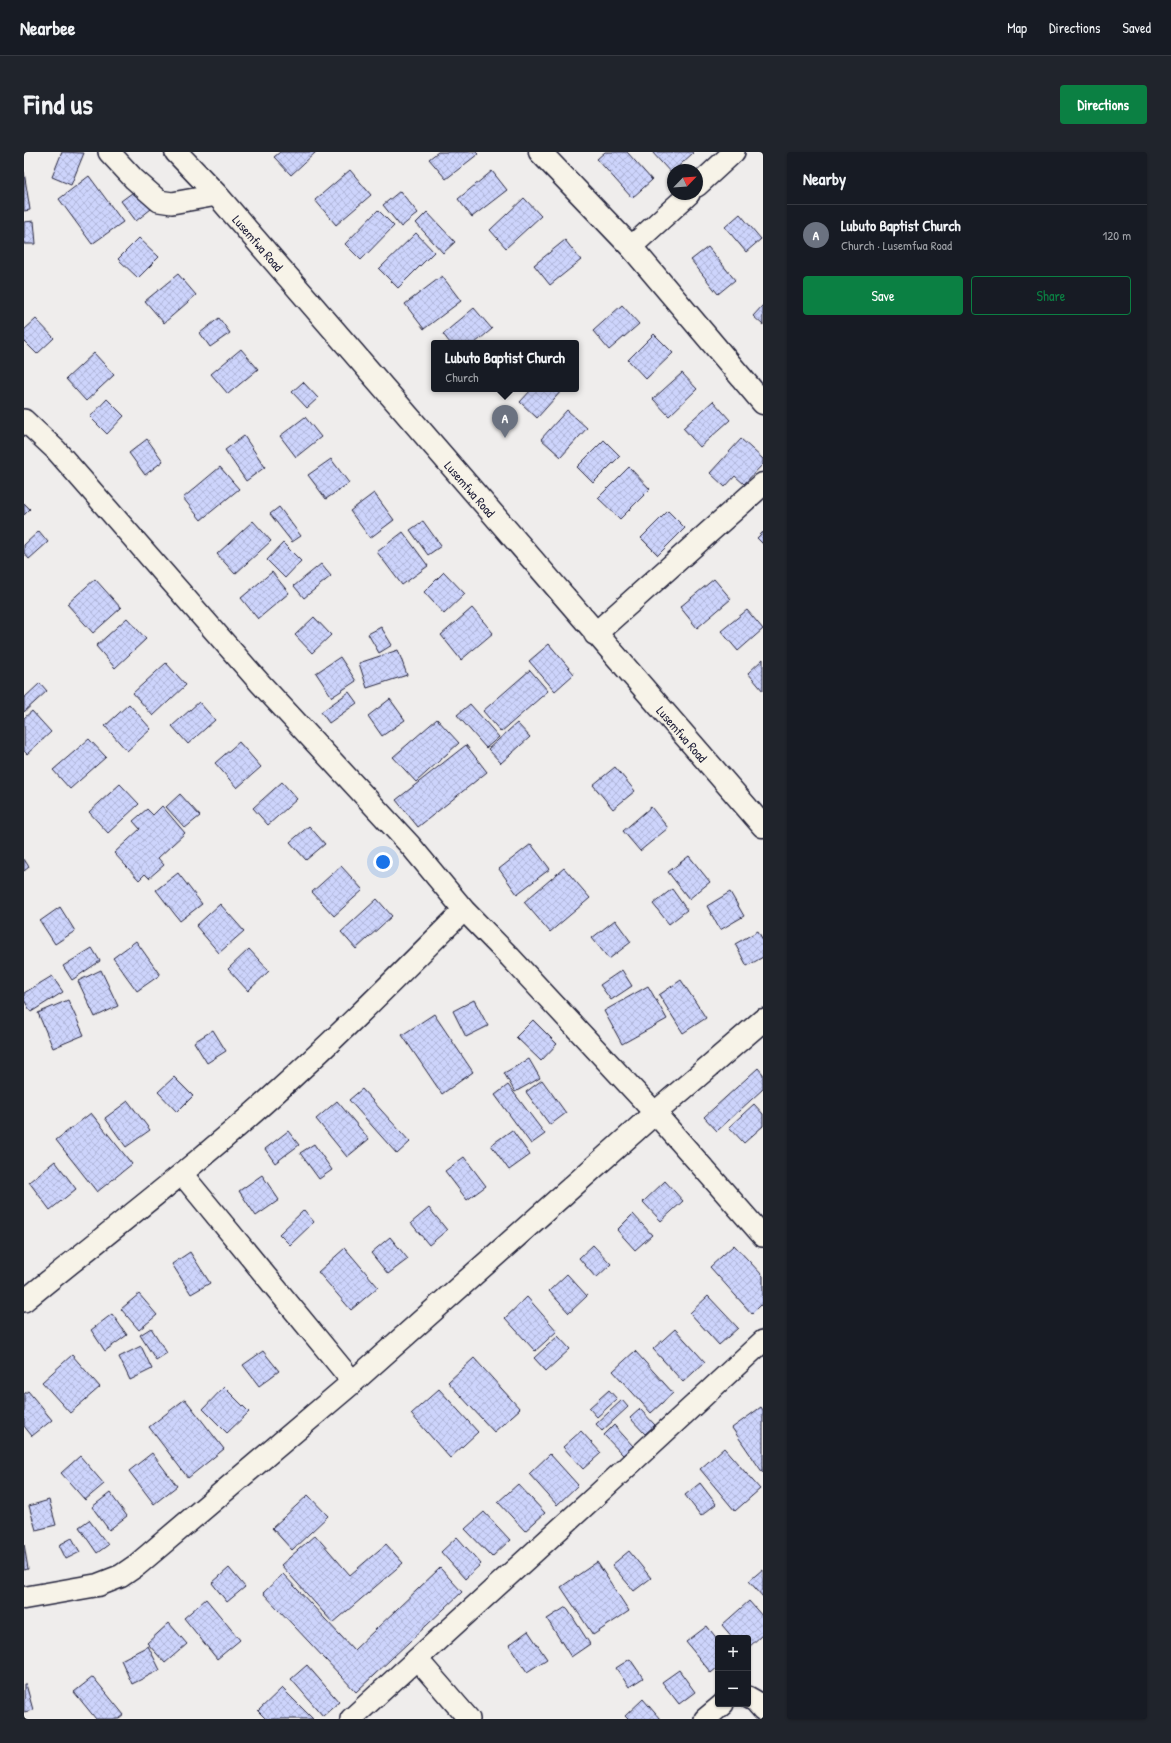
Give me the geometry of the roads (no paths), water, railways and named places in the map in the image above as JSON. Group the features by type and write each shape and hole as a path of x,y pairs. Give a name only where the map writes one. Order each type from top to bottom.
{"street":[{"path":"109,152 134,179 159,201 172,203 217,195"},
{"name":"Lusemfwa Road","path":"176,152 217,195 595,634 763,826"},
{"path":"540,152 631,247 763,402"},
{"path":"703,180 734,152"},
{"path":"631,247 682,200"},
{"path":"24,420 56,450 260,683 410,845 464,910 510,957 655,1113 763,1236"},
{"path":"595,634 763,484"},
{"path":"24,1300 182,1174 302,1069 464,910"},
{"path":"24,1598 98,1585 121,1576 137,1566 353,1382 655,1113 763,1020"},
{"path":"182,1174 353,1382"},
{"path":"351,1719 763,1341"},
{"path":"417,1659 469,1719"},
{"path":"751,1699 763,1710"},
{"path":"705,1719 719,1707"}],"place":[{"name":"Lubuto Baptist Church","path":"505,438"}]}
